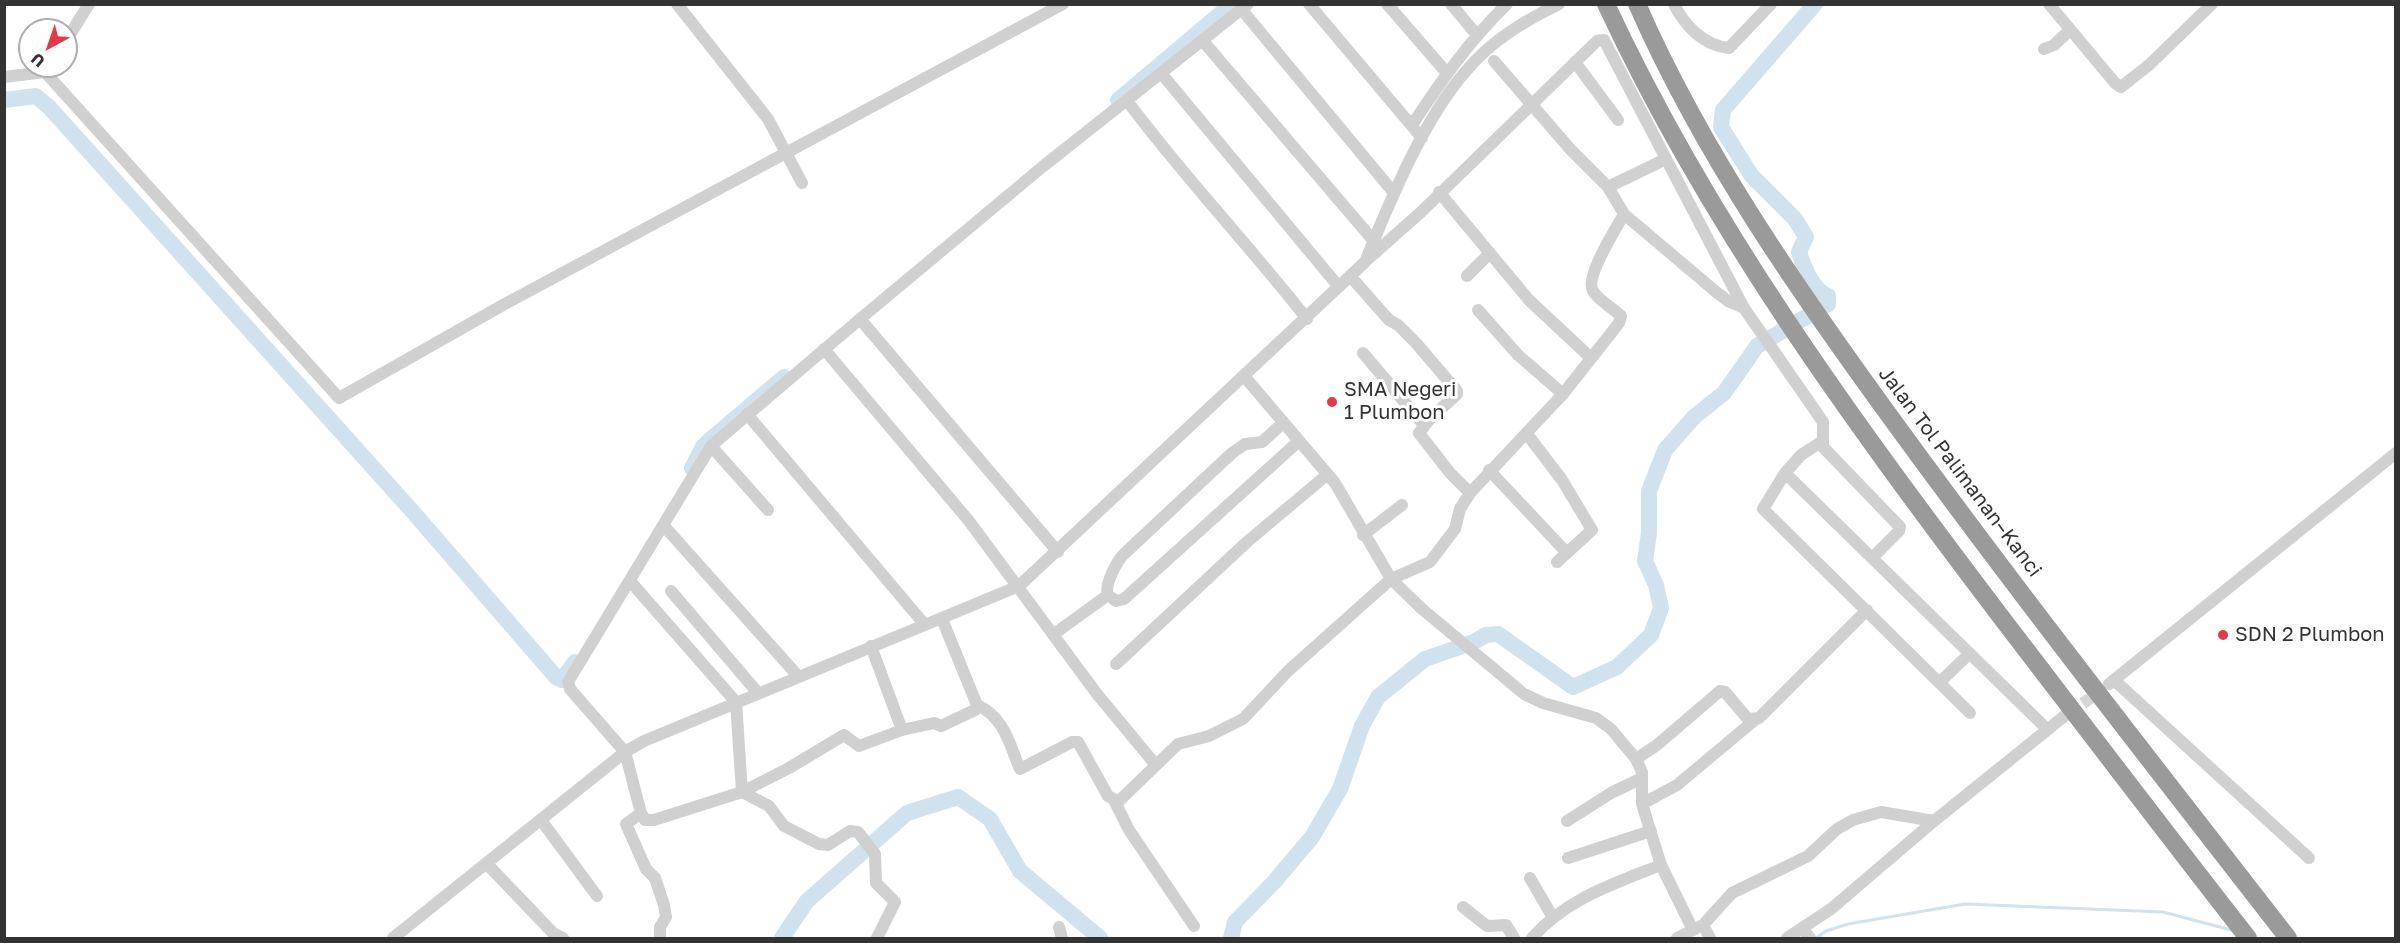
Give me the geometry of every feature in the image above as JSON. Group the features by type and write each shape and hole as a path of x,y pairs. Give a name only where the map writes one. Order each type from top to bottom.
{"highway":[{"path":"1606,4 1695,175 1771,301 1804,350 1912,499 2248,939"},
{"name":"Jalan Tol Palimanan–Kanci","path":"1637,4 1722,167 1830,334 1937,480 2288,939"},
{"path":"1912,499 1937,480"}],"street":[{"path":"78,22 89,4"},
{"path":"677,4 768,119 802,183"},
{"path":"56,78 339,398 503,305 786,153 871,110 1063,4"},
{"path":"1309,4 1422,138"},
{"path":"1387,4 1446,72"},
{"path":"1451,4 1476,34"},
{"path":"1412,126 1446,72 1476,34 1507,4"},
{"path":"1365,262 1394,193 1447,95 1466,70 1511,30 1559,4"},
{"path":"1674,4 1679,15 1695,33 1720,46 1729,48 1771,4"},
{"path":"2049,4 2115,83 2121,87 2150,65 2208,6"},
{"path":"977,705 975,710 941,726 934,723 902,730 859,746 844,735 789,768 742,792 654,820 645,820 640,813 626,752 567,684 711,446 1033,175 1245,7 1394,193"},
{"path":"2044,50 2070,30"},
{"path":"393,939 626,752 650,738 1019,586 1420,213 1597,40 1607,43 1754,325 1823,422 1821,442 1824,450 1900,527 1899,531 1872,558"},
{"path":"1203,41 1373,240"},
{"path":"1494,61 1571,150 1608,187 1624,214 1715,291 1744,308"},
{"path":"1575,62 1618,120"},
{"path":"1161,73 1339,287"},
{"path":"1128,102 1155,138 1253,250 1307,319"},
{"path":"1608,187 1666,159"},
{"path":"1439,192 1546,318 1590,358"},
{"path":"1115,802 1121,801 1155,764 1178,744 1209,736 1243,719 1288,671 1391,579 1430,562 1453,533 1460,509 1470,493 1489,470 1527,434 1563,394 1621,318 1592,291 1591,283 1603,251 1624,214"},
{"path":"1467,276 1490,253"},
{"path":"1351,277 1389,320 1398,325 1416,343 1456,391 1457,394 1424,425 1420,434 1450,473 1470,493"},
{"path":"1478,310 1518,355 1563,394"},
{"path":"860,319 1058,552"},
{"path":"824,349 969,521 1101,699 1155,764"},
{"path":"1363,353 1424,425"},
{"path":"1244,376 1328,474 1391,579 1532,699 1581,712 1606,724 1636,759 1642,778 1642,804 1661,865 1698,927 1710,939"},
{"path":"747,414 925,625"},
{"path":"1283,423 1262,442 1245,444 1232,453 1124,554 1117,561 1114,573 1106,586 1108,595 1116,601 1124,599 1299,441"},
{"path":"1527,434 1562,480 1592,530 1557,562"},
{"path":"1821,442 1801,455 1785,472 1763,507 1970,713"},
{"path":"711,446 768,510"},
{"path":"2309,858 2111,682 2396,453"},
{"path":"1489,470 1567,553"},
{"path":"1785,472 2047,729"},
{"path":"1116,664 1248,541 1328,474"},
{"path":"1364,535 1402,505"},
{"path":"664,526 798,676"},
{"path":"630,581 736,702 742,792"},
{"path":"671,591 758,693"},
{"path":"1054,634 1108,595"},
{"path":"1642,804 1677,785 1756,719 1867,610"},
{"path":"942,619 977,705 990,710 998,718 1020,769 1072,742 1078,742 1108,796 1115,802 1129,830 1194,926"},
{"path":"871,646 902,730"},
{"path":"1940,682 1969,654"},
{"path":"1636,759 1657,745 1720,691 1725,692 1748,718 1756,719"},
{"path":"1787,939 1806,933 1934,821 2067,714"},
{"path":"1567,821 1642,778"},
{"path":"742,792 769,806 784,826 819,844 833,843 852,830 859,834 874,851 876,883 895,902 877,939"},
{"path":"1677,939 1698,927 1732,893 1808,856 1837,829 1852,820 1881,812 1934,821"},
{"path":"640,813 626,824 646,869 654,878 664,905 666,916 660,927 660,939"},
{"path":"541,820 597,896"},
{"path":"1568,858 1651,831"},
{"path":"487,864 554,933 563,939"},
{"path":"1532,939 1552,916 1599,890 1661,865"},
{"path":"1530,878 1552,916"},
{"path":"1463,907 1487,926 1506,926 1514,939"}],"waterway":[{"path":"1118,100 1232,4"},
{"path":"1231,938 1235,922 1274,882 1312,837 1340,789 1362,726 1378,697 1425,659 1474,642 1486,635 1498,634 1573,687 1617,667 1651,635 1661,608 1656,585 1645,561 1649,533 1649,491 1665,450 1694,417 1724,393 1757,346 1828,304 1828,296 1814,284 1799,252 1806,237 1795,219 1751,175 1721,127 1723,110 1815,4"},
{"path":"4,100 36,96 49,107 413,512 556,677 562,680 575,662"},
{"path":"692,468 703,447 711,439 784,377"},
{"path":"782,938 807,901 907,813 958,797 990,819 1020,871 1100,938"},
{"path":"1816,938 1826,931 1848,924 1965,904 2163,912 2231,930"}],"tunnel":[{"path":"2068,714 2103,689"}],"place":[{"name":"SMA Negeri 1 Plumbon","path":"1332,402"},
{"name":"SDN 2 Plumbon","path":"2223,635"}]}
